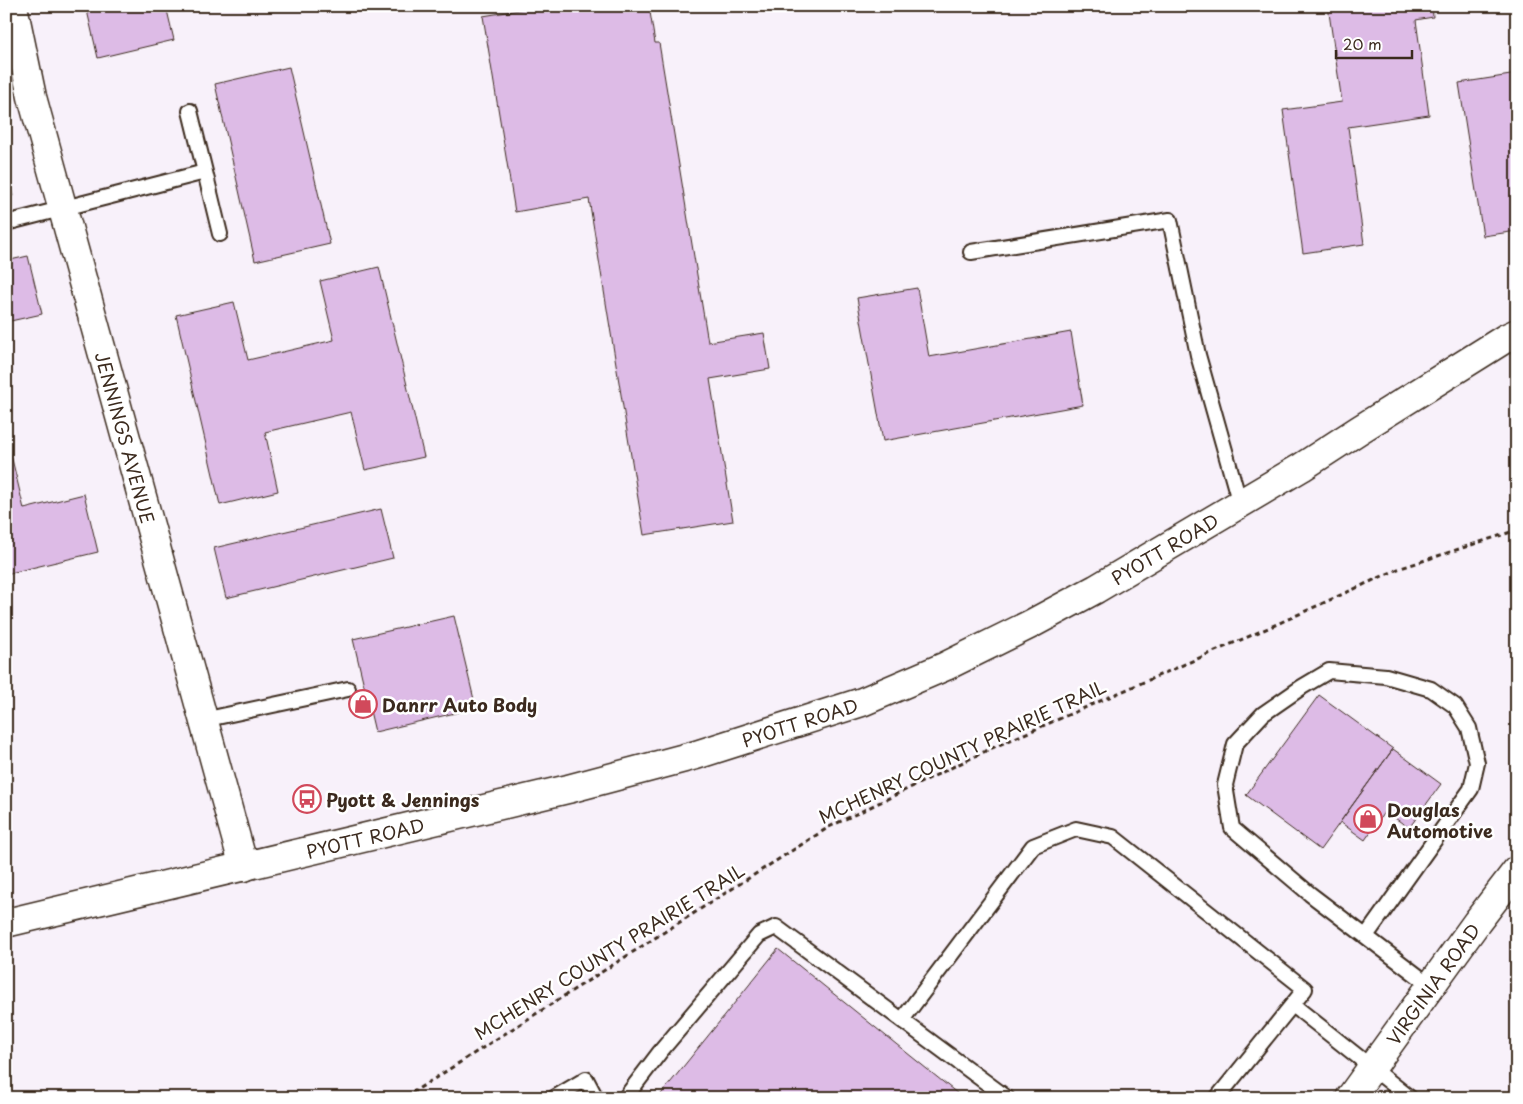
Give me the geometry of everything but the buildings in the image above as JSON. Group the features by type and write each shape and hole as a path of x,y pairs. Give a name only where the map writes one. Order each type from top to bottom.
{"street":[{"name":"JENNINGS AVENUE","path":"13,6 32,97 244,867"},
{"name":"PYOTT ROAD","path":"7,922 520,801 696,755 862,702 946,666 1096,590 1302,467 1517,332"},
{"name":"VIRGINIA ROAD","path":"1350,1098 1517,870"}],"lane":[{"path":"190,111 220,234"},
{"path":"6,223 205,172"},
{"path":"971,252 1170,220 1198,355 1240,504"},
{"path":"1366,936 1471,788 1477,763 1469,728 1455,706 1431,689 1386,676 1329,671 1263,714 1235,744 1225,785 1232,828 1310,894 1431,986"},
{"path":"203,720 348,689"},
{"path":"902,1020 1033,846 1076,829 1113,837 1305,989 1217,1098"},
{"path":"625,1098 660,1052 759,936 776,927 1007,1098"},
{"path":"1293,1005 1410,1098"},
{"path":"554,1098 586,1079 596,1098"}],"path":[{"name":"MCHENRY COUNTY PRAIRIE TRAIL","path":"404,1098 829,827 992,748 1266,629 1398,569 1517,530"}],"place":[{"name":"Danrr Auto Body","path":"363,704"},
{"name":"Pyott & Jennings","path":"307,799"},
{"name":"Douglas Automotive","path":"1368,819"}]}
